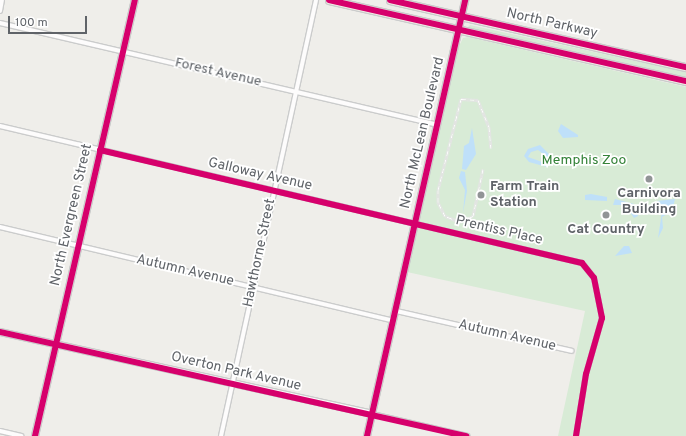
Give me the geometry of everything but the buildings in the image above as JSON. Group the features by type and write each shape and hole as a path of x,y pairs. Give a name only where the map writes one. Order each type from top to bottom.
{"main road":[{"name":"North Parkway","path":"329,0 686,81"},
{"name":"North Parkway","path":"390,0 686,67"}],"street":[{"path":"0,11 2,0"},
{"name":"North Evergreen Street","path":"35,436 77,246 125,51 135,0"},
{"name":"Hawthorne Street","path":"220,436 233,383 273,191 316,0"},
{"name":"North McLean Boulevard","path":"368,436 465,0"},
{"name":"Forest Avenue","path":"0,23 437,125"},
{"name":"Galloway Avenue","path":"0,126 415,225"},
{"name":"Prentiss Place","path":"415,225 578,261 594,278 602,318 586,374 576,436"},
{"name":"Autumn Avenue","path":"0,227 394,321"},
{"name":"Autumn Avenue","path":"396,311 572,351"},
{"name":"Overton Park Avenue","path":"0,332 372,414 453,434 468,436"},
{"path":"0,431 21,436"}],"green space":[{"path":"470,25 686,72 686,78 467,28"},
{"name":"Memphis Zoo","path":"468,37 686,87 686,436 558,436 585,311 407,272 458,48 463,38"}],"water":[{"path":"561,124 578,135 578,137 563,138 558,131"},
{"path":"472,128 476,154 466,170 462,169 464,146 469,143"},
{"path":"540,145 550,155 547,167 529,162 524,156 528,149","holes":["538,150 546,156 545,163 528,157 531,152"]},
{"path":"461,171 465,172 467,191 463,213 465,190 459,178"},
{"path":"591,194 607,197 607,201 585,200 585,195"},
{"path":"615,199 634,204 638,216 634,218 625,205 613,205"},
{"path":"675,199 672,211 662,217 663,228 658,238 662,212 658,210 657,201"},
{"path":"624,246 629,246 632,253 615,256"}],"railway":[{"path":"483,169 473,216 460,222 445,216 438,202 438,190 461,99 478,100 489,127 491,148"}],"cycle path":[{"path":"35,436 135,0"},
{"path":"329,0 686,81"},
{"path":"390,0 686,67"},
{"path":"367,436 465,0"},
{"path":"100,150 582,263 594,278 602,318 586,374 576,436"},
{"path":"0,332 467,436"}],"place":[{"name":"Carnivora Building","path":"649,179"},
{"name":"Farm Train Station","path":"481,195"},
{"name":"Cat Country","path":"606,215"}]}
